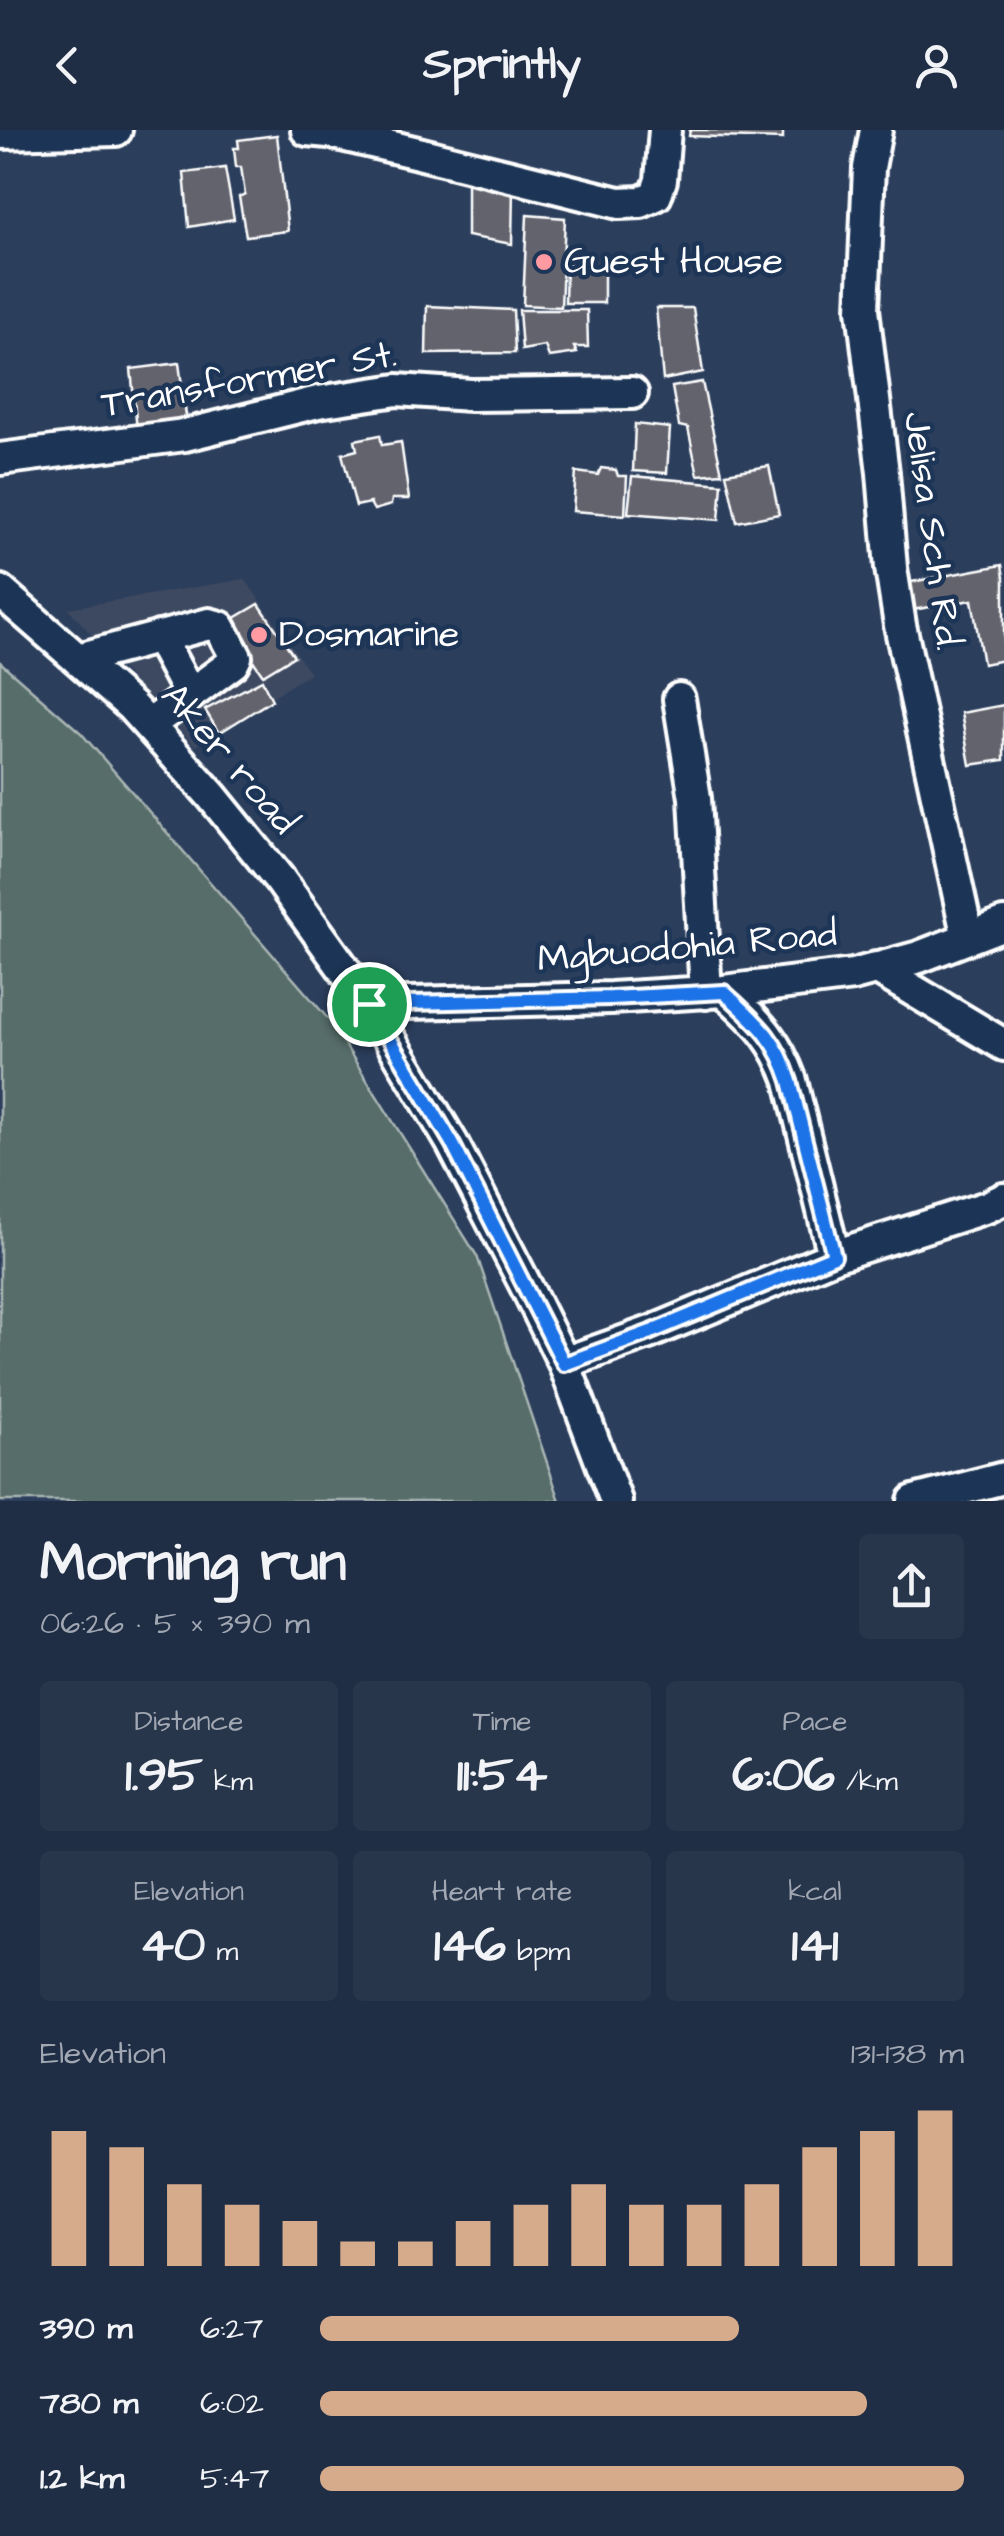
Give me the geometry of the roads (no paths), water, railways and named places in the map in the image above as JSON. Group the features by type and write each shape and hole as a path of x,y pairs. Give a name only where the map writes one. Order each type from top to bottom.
{"street":[{"path":"0,134 116,130"},
{"path":"307,130 400,148 620,203 641,202 656,195 665,130"},
{"name":"Jelisa Sch Rd.","path":"876,130 869,168 863,309 892,568 900,625 968,938"},
{"name":"Transformer St.","path":"0,460 186,435 318,402 397,390 471,396 632,393"},
{"name":"Aker road","path":"0,592 131,706 211,795 280,880 369,1004 452,1143 564,1364 616,1501"},
{"path":"78,659 216,624 220,627 234,651 233,663 148,725"},
{"path":"159,637 190,694"},
{"path":"680,699 695,798 715,992 766,1032 782,1054 834,1256"},
{"name":"Mgbuodohia Road","path":"369,1004 715,992 853,974 920,957 1004,924"},
{"path":"876,968 1004,1044"},
{"path":"564,1364 834,1256 1004,1199"},
{"path":"914,1501 1004,1478"}],"place":[{"name":"Guest House","path":"544,262"},
{"name":"Dosmarine","path":"259,635"}]}
